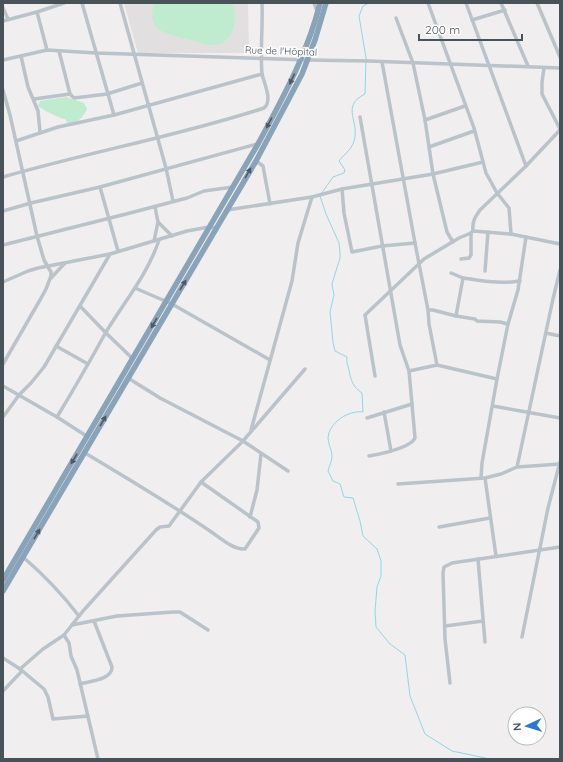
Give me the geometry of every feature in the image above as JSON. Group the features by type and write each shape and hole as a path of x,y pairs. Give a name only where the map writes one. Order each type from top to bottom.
{"highway":[{"path":"3,580 89,438 212,228 233,187 258,144 301,60 320,3"},
{"path":"212,228 227,210 287,104 308,60 326,3"},
{"path":"3,591 85,453 89,438 128,378 135,360"}],"street":[{"path":"3,21 37,12 50,5 64,3"},
{"path":"82,3 114,115"},
{"path":"120,3 158,138 173,201"},
{"path":"3,177 158,138 237,117 264,108 268,99 262,74 261,58 263,18 262,3"},
{"path":"314,3 317,13"},
{"path":"428,3 474,131 486,173 509,208 511,234"},
{"path":"466,3 526,166"},
{"path":"501,3 528,66"},
{"path":"537,3 560,57"},
{"path":"3,8 8,19"},
{"path":"472,20 505,10"},
{"path":"37,12 46,50"},
{"path":"396,18 413,63 425,120 433,174 446,232 453,242"},
{"name":"Rue de l'Hôpital","path":"3,60 46,50 96,53 560,68"},
{"path":"59,51 70,94 74,98 107,94 142,82"},
{"path":"21,56 28,87 38,111 40,132"},
{"path":"382,62 412,220 437,365"},
{"path":"461,259 469,258 471,256 473,224 476,216 560,130 542,94 544,68"},
{"path":"16,141 40,132 114,115 262,74"},
{"path":"3,90 31,203 37,236 47,266 51,272 51,279"},
{"path":"34,99 70,94"},
{"path":"425,120 464,106"},
{"path":"360,117 400,345 409,371 415,440 391,451 369,456"},
{"path":"429,148 474,131"},
{"path":"3,211 100,187 258,144"},
{"path":"256,161 263,166 270,204"},
{"path":"227,210 312,198 342,189 433,174 483,162"},
{"path":"100,187 118,251"},
{"path":"3,245 155,207 187,198 208,190 233,187"},
{"path":"342,189 344,213 352,252 382,246 415,243"},
{"path":"251,431 292,281 298,242 312,198"},
{"path":"154,241 158,222 155,207"},
{"path":"158,222 172,236"},
{"path":"3,282 28,271 47,266 110,254 172,236 212,228"},
{"path":"375,376 365,315 390,290 429,256 472,232 511,234 560,244"},
{"path":"485,271 488,232"},
{"path":"496,556 483,478 482,463 508,324 520,281 526,237"},
{"path":"58,417 106,333 153,257 159,240"},
{"path":"3,417 19,395 44,367 110,254"},
{"path":"3,364 51,279 65,263"},
{"path":"517,467 560,270"},
{"path":"451,273 464,278 494,282 510,283 520,281"},
{"path":"456,316 464,278"},
{"path":"135,288 169,303 270,360"},
{"path":"80,306 135,360"},
{"path":"428,310 475,319 477,321 500,322 508,324"},
{"path":"546,333 560,336"},
{"path":"56,346 88,364"},
{"path":"409,371 437,365 497,379"},
{"path":"3,691 21,670 43,649 64,635 135,552 156,530 169,526 201,482 243,441 305,369"},
{"path":"128,378 164,400 243,441 288,471"},
{"path":"3,386 58,417 89,438"},
{"path":"368,418 412,404"},
{"path":"493,406 560,418"},
{"path":"384,412 391,451"},
{"path":"85,453 180,510 228,543 243,549 245,548 259,528 258,522 201,482"},
{"path":"250,517 257,490 261,454"},
{"path":"398,484 483,478 498,475 517,467 560,463 522,637"},
{"path":"439,527 490,518"},
{"path":"450,683 442,573 444,567 452,563 560,547"},
{"path":"23,557 59,590 79,616"},
{"path":"478,559 485,642"},
{"path":"72,625 117,616 180,612 208,630"},
{"path":"80,684 103,678 112,671 112,667 94,621"},
{"path":"445,626 483,621"},
{"path":"64,635 69,643 71,656 80,684 98,759"},
{"path":"3,658 21,670 47,693 53,719 88,716"}],"shaded area":[{"path":"124,3 248,3 249,53 138,53"}],"green space":[{"path":"154,3 230,3 235,12 235,23 231,33 225,41 215,45 209,45 168,34 158,28 152,19"},
{"path":"66,97 84,103 87,109 84,115 77,121 68,124 65,119 51,114 38,106 40,101"}],"waterway":[{"path":"321,194 333,177 344,173 345,170 339,161 353,144 355,136 352,110 353,104 357,99 365,94 366,58 359,16 363,6 369,3"},
{"path":"320,196 339,243 340,252 340,258 332,284 334,295 330,312 333,342 335,351 347,357 354,386 362,393 363,412 346,415 336,422 329,432 328,438 332,456 328,471 333,481 340,484 344,497 353,498 363,536 377,549 381,561 381,576 377,587 375,611 376,627 390,644 405,655 410,696 425,734 452,751 490,759"}]}
